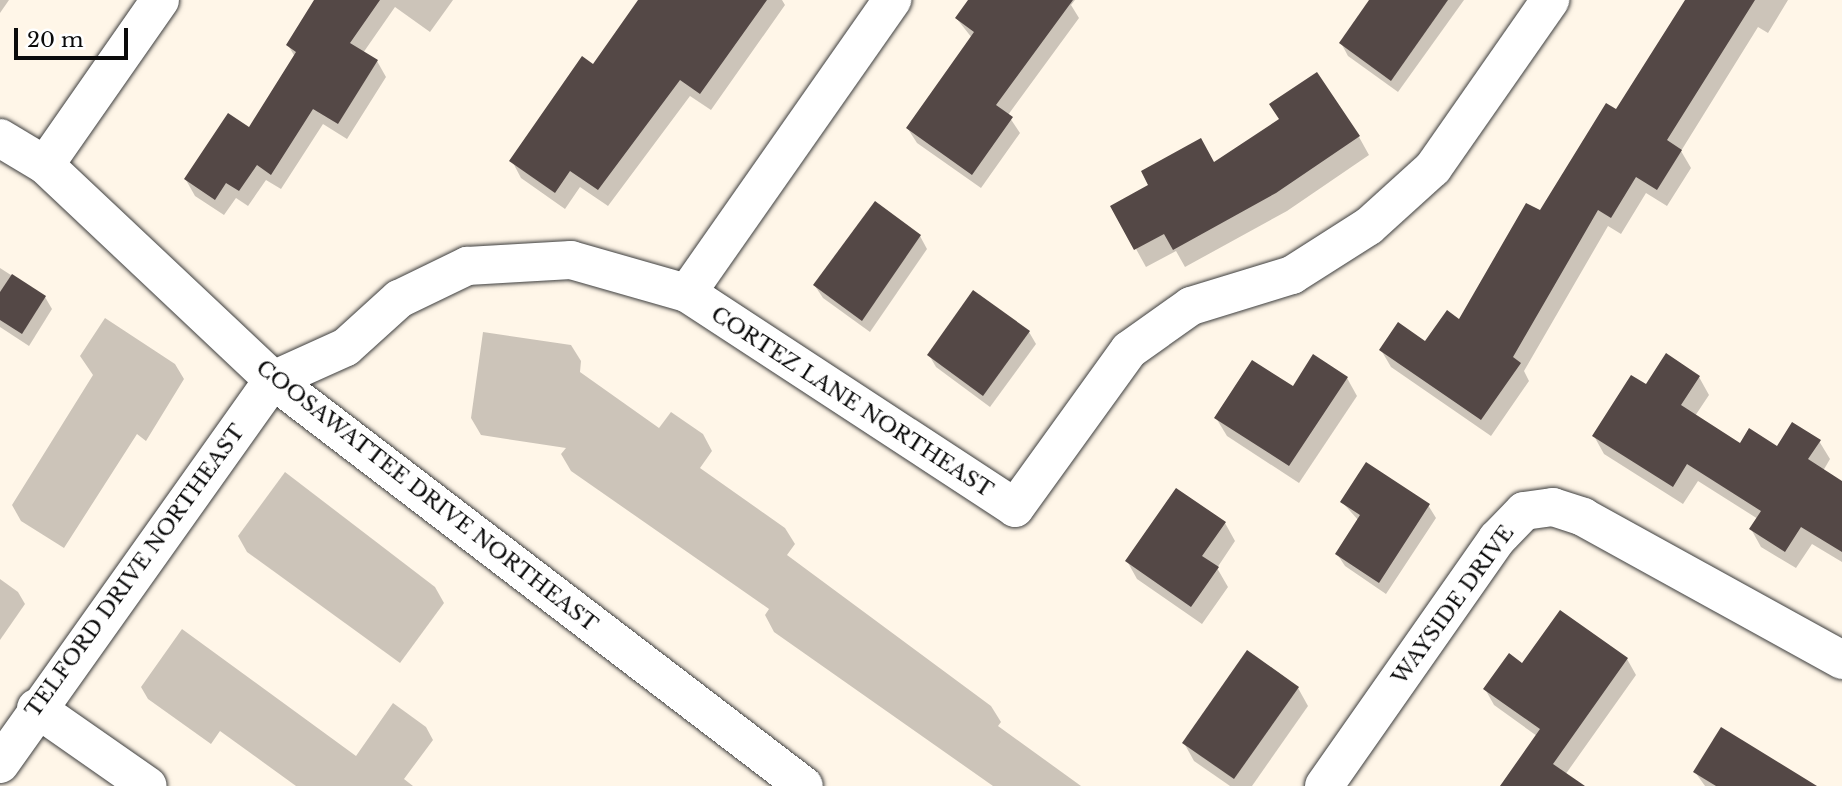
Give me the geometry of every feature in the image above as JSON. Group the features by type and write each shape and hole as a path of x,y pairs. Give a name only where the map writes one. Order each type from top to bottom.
{"street":[{"path":"45,165 160,0"},
{"path":"273,380 346,347 399,299 467,267 571,260 687,293 891,0"},
{"name":"CORTEZ LANE NORTHEAST","path":"687,293 1015,508 1129,350 1191,306 1292,275 1369,226 1433,168 1550,0"},
{"name":"COOSAWATTEE DRIVE NORTHEAST","path":"0,138 45,165 273,380 804,786"},
{"name":"TELFORD DRIVE NORTHEAST","path":"0,764 36,708 273,380"},
{"name":"WAYSIDE DRIVE","path":"1324,786 1497,539 1524,511 1553,508 1583,517 1842,660"},
{"path":"36,708 148,786"}],"building":[{"path":"314,0 380,0 350,43 378,60 338,124 313,109 271,175 257,165 239,191 226,183 215,200 184,179 228,113 249,127 296,52 286,45"},
{"path":"638,0 767,0 700,94 680,80 598,190 570,171 555,193 509,161 582,56 593,64"},
{"path":"968,0 1073,0 996,105 1013,117 972,175 906,128 974,32 955,18"},
{"path":"1369,0 1448,0 1391,81 1339,43"},
{"path":"1685,0 1755,0 1667,140 1682,150 1657,190 1636,177 1611,218 1598,210 1513,357 1521,363 1481,420 1379,350 1398,322 1425,341 1447,310 1459,319 1526,203 1540,210 1606,103 1616,109"},
{"path":"1317,72 1360,136 1276,193 1173,250 1164,234 1134,250 1110,206 1148,185 1141,171 1201,138 1214,162 1279,119 1269,104"},
{"path":"875,201 921,235 862,321 813,285"},
{"path":"12,274 46,296 22,334 0,320 0,292"},
{"path":"973,290 1030,331 983,396 927,355"},
{"path":"1666,353 1700,376 1681,405 1740,443 1749,428 1777,446 1792,422 1821,440 1808,459 1842,481 1842,552 1801,527 1785,552 1749,529 1761,511 1687,464 1673,487 1592,436 1631,375 1646,384"},
{"path":"1313,354 1348,377 1289,466 1214,418 1252,360 1293,386"},
{"path":"1366,462 1430,504 1379,583 1335,554 1360,515 1340,502"},
{"path":"1176,488 1226,522 1202,556 1219,567 1191,607 1125,561"},
{"path":"1560,610 1628,658 1553,764 1585,786 1500,786 1540,729 1483,689 1509,653 1522,663"},
{"path":"1247,650 1299,687 1234,779 1182,743"},
{"path":"1721,727 1817,786 1716,786 1693,772"}]}
